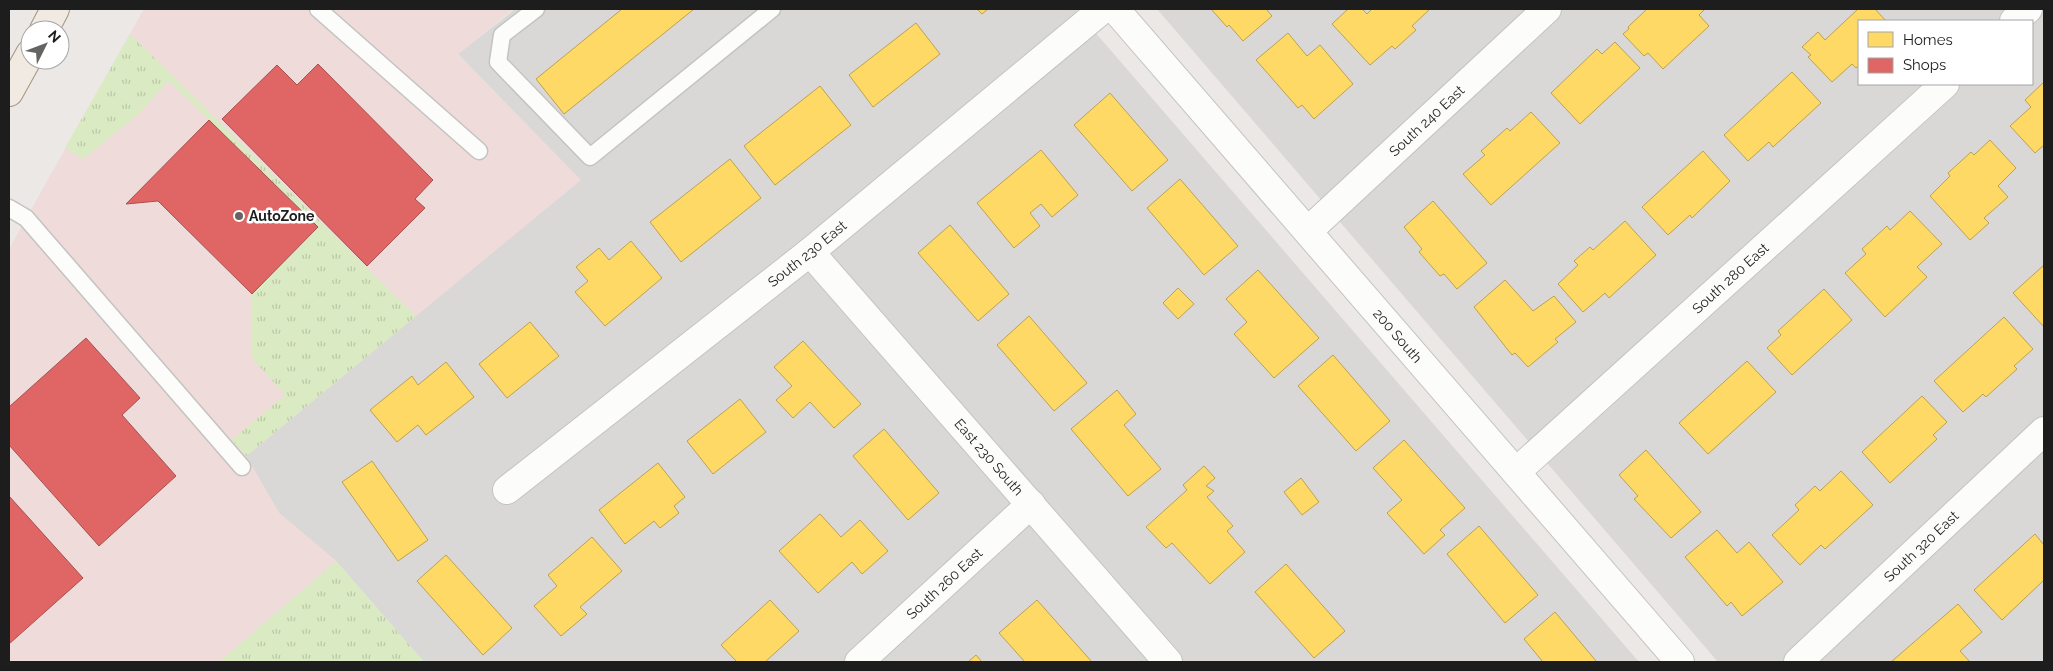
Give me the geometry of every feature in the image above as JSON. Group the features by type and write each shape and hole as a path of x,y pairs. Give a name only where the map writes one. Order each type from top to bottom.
{"main road":[{"path":"9,92 21,70"}],"street":[{"name":"South 230 East","path":"506,490 810,252 1103,9"},
{"name":"200 South","path":"1115,9 1680,662"},
{"name":"South 240 East","path":"1308,231 1547,9"},
{"path":"2015,20 2028,9"},
{"name":"South 280 East","path":"1516,472 1944,85"},
{"name":"East 230 South","path":"810,252 1168,662"},
{"name":"South 320 East","path":"1798,662 2044,431"},
{"name":"South 260 East","path":"859,662 1031,504"}],"lane":[{"path":"318,9 479,151"},
{"path":"536,9 502,35 498,62 590,157 772,9"},
{"path":"9,208 26,218 242,467"}],"shaded area":[{"path":"144,9 513,9 458,54 581,180 246,456 279,513 336,561 219,662 9,662 9,249"},
{"path":"515,9 1075,9 1639,662 424,662 336,561 279,513 246,456 580,180 458,54"},
{"path":"1157,9 2044,9 2044,662 1718,662"}],"green space":[{"path":"130,34 416,316 246,456 232,440 285,395 251,357 252,294 318,227 169,81 136,116 83,159 65,148"},
{"path":"336,561 424,662 219,662"}],"building: Homes":[{"path":"622,9 694,9 564,114 536,79"},
{"path":"977,9 988,9 982,14"},
{"path":"1211,9 1266,9 1272,16 1243,41"},
{"path":"1348,9 1362,9 1367,14 1372,9 1430,9 1412,26 1416,30 1395,49 1392,46 1370,65 1332,24"},
{"path":"1647,9 1705,9 1699,15 1709,26 1663,69 1648,53 1644,56 1623,34"},
{"path":"1858,9 1875,9 1885,20 1858,20 1858,66 1856,68 1852,64 1832,82 1808,57 1811,55 1802,47 1818,32 1825,40"},
{"path":"916,23 940,54 873,107 849,75"},
{"path":"1288,33 1307,56 1320,45 1353,84 1314,119 1302,105 1298,108 1256,60"},
{"path":"1615,42 1640,68 1580,124 1551,93 1597,49 1602,54"},
{"path":"1792,72 1821,103 1773,147 1769,142 1748,161 1724,135"},
{"path":"2044,82 2044,145 2035,153 2010,126 2031,107 2025,100"},
{"path":"820,86 851,125 775,185 744,146"},
{"path":"1110,93 1168,160 1132,191 1074,125"},
{"path":"1531,112 1560,143 1491,205 1463,174 1485,155 1481,151 1507,128 1510,131"},
{"path":"1990,140 2016,168 1998,186 2008,197 1984,218 1989,223 1970,240 1930,196 1950,176 1948,173 1971,152 1974,155"},
{"path":"1041,150 1078,195 1052,217 1041,204 1030,213 1040,226 1014,248 977,203"},
{"path":"1703,151 1730,181 1692,218 1690,215 1668,235 1642,207"},
{"path":"730,159 761,198 681,262 650,222"},
{"path":"1180,179 1238,246 1204,275 1147,208"},
{"path":"1433,201 1487,263 1457,289 1444,274 1440,276 1419,252 1422,249 1404,227"},
{"path":"1910,211 1942,244 1917,267 1927,277 1885,317 1845,273 1866,254 1862,249 1887,226 1890,230"},
{"path":"1625,221 1656,255 1609,298 1605,293 1583,312 1558,284 1578,265 1574,261 1590,247 1593,250"},
{"path":"950,225 1009,294 978,321 918,253"},
{"path":"631,241 662,278 605,326 575,292 588,281 576,267 599,248 609,260"},
{"path":"2044,265 2044,327 2013,293"},
{"path":"1258,270 1319,338 1274,378 1234,334 1247,322 1226,299"},
{"path":"1505,280 1533,311 1554,296 1576,322 1555,339 1558,342 1528,367 1515,353 1512,355 1474,307"},
{"path":"1178,288 1194,304 1178,319 1163,303"},
{"path":"1824,289 1852,320 1792,375 1767,348 1781,335 1778,331"},
{"path":"1029,316 1087,383 1054,411 997,345"},
{"path":"2004,317 2033,349 2014,366 2017,369 1986,397 1983,394 1963,412 1934,381"},
{"path":"530,322 559,356 507,398 479,364"},
{"path":"803,341 861,404 834,428 810,402 793,418 776,400 792,386 774,367"},
{"path":"1333,355 1390,421 1356,451 1298,386"},
{"path":"1747,361 1776,392 1708,454 1679,423"},
{"path":"446,362 474,397 426,435 418,425 397,442 370,410 412,376 418,385"},
{"path":"1117,390 1136,414 1124,425 1161,469 1128,496 1071,429"},
{"path":"1922,396 1947,422 1933,435 1937,439 1890,483 1862,452"},
{"path":"740,399 766,432 713,474 687,441"},
{"path":"884,429 939,493 908,520 853,456"},
{"path":"1404,440 1465,508 1440,530 1445,535 1424,554 1387,513 1402,500 1373,468"},
{"path":"1646,450 1701,512 1671,538 1634,499 1638,496 1619,475"},
{"path":"372,461 428,540 398,561 342,482"},
{"path":"658,463 685,497 674,506 679,513 660,528 654,521 625,544 599,510"},
{"path":"1204,466 1215,478 1206,486 1214,491 1207,497 1233,526 1227,531 1245,552 1210,584 1172,543 1166,548 1146,527 1187,490 1183,485"},
{"path":"1841,471 1873,505 1825,549 1821,545 1800,565 1772,535 1799,510 1795,505 1815,486 1820,491"},
{"path":"1301,478 1319,502 1302,515 1284,492"},
{"path":"820,514 841,537 860,520 888,551 862,574 852,562 818,593 779,551"},
{"path":"1479,526 1538,595 1505,623 1447,554"},
{"path":"1717,530 1737,553 1749,542 1783,582 1742,616 1731,602 1727,606 1685,557"},
{"path":"2035,534 2044,545 2044,580 2002,620 1974,590"},
{"path":"592,537 622,571 580,607 587,614 561,636 534,606 557,586 548,575"},
{"path":"446,555 512,628 483,655 417,581"},
{"path":"1286,564 1345,631 1314,658 1255,592"},
{"path":"770,600 799,631 765,662 737,662 721,645"},
{"path":"1037,600 1092,662 1025,662 999,633"},
{"path":"1958,604 1982,632 1960,651 1970,662 1891,662"},
{"path":"1555,612 1595,662 1543,662 1524,639"},
{"path":"976,655 982,662 968,662"}],"building: Shops":[{"path":"318,64 433,180 415,199 425,208 367,266 222,119 277,65 297,85"},
{"name":"AutoZone","path":"209,120 318,227 252,294 158,201 126,204"},
{"path":"86,338 140,398 122,415 176,476 99,546 9,445 9,407"},
{"path":"9,496 83,578 9,644"}],"place":[{"name":"AutoZone","path":"239,216"}]}
